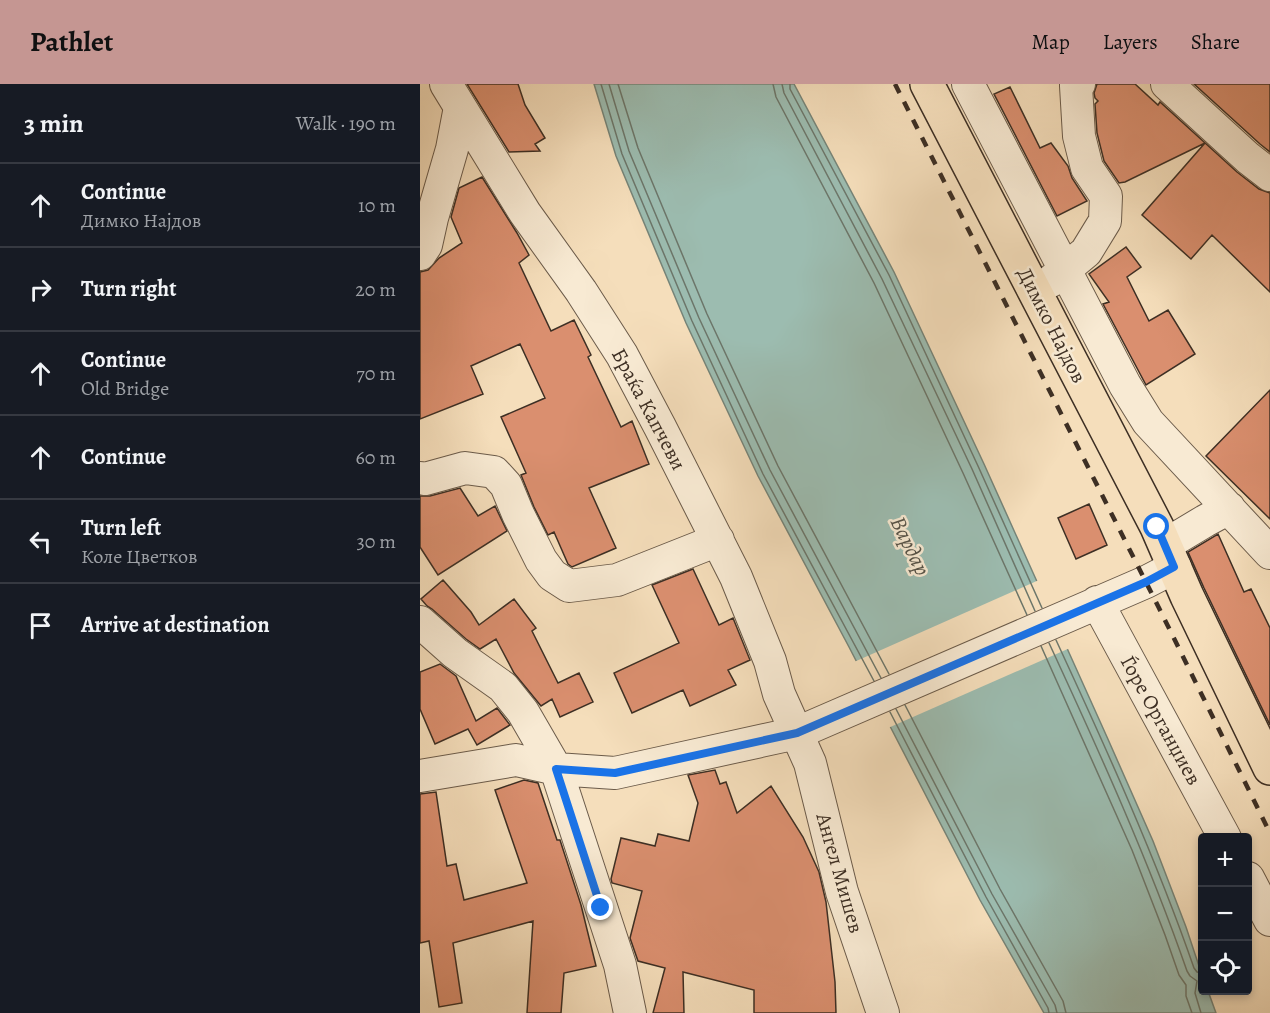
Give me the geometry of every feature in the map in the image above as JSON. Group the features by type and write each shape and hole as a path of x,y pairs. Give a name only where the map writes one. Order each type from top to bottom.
{"main road":[{"name":"Димко Најдов","path":"927,84 1170,556 1270,768"}],"street":[{"path":"968,84 1125,385 1148,422 1270,553"},
{"path":"1036,293 1086,252 1105,221 1106,196 1087,168 1079,136 1076,86 1079,84"},
{"path":"1167,84 1248,158 1270,175"},
{"name":"Браќа Капчеви","path":"420,254 426,245 452,149 453,95"},
{"name":"Браќа Капчеви","path":"453,95 525,213 581,291 622,355 736,577 770,661 779,694 797,733"},
{"path":"420,478 425,479 465,468 494,472 506,485 518,514 546,567 552,575 569,586 617,580 718,540"},
{"path":"420,776 516,760 556,769 615,773 797,733 1146,582 1205,521 1229,508"},
{"name":"Ѓоре Органџиев","path":"1097,602 1223,833"},
{"path":"420,622 455,653 503,687 523,712 556,769 620,964 630,1013"},
{"name":"Ангел Мишев","path":"797,733 810,763 842,892 883,1013"},
{"path":"1252,886 1270,920"}],"water":[{"name":"Вардар","path":"594,84 794,84 894,272 984,464 1153,841 1198,963 1198,995 1209,995 1216,1013 1044,1013 980,900 758,476 686,323 616,156"}],"pier":[{"path":"1039,580 1070,648 888,728 854,662"}],"building":[{"path":"467,84 518,84 525,105 545,138 535,144 540,151 509,152"},
{"path":"1097,84 1135,84 1158,105 1160,102 1237,172 1259,189 1270,193 1270,292 1212,235 1191,259 1142,215 1205,143 1119,183 1104,161 1097,133 1095,104 1098,101 1094,93"},
{"path":"1194,84 1270,84 1270,152 1260,144"},
{"path":"1010,87 1040,148 1051,143 1068,166 1072,178 1087,201 1057,216 994,94"},
{"path":"482,177 529,255 519,263 551,331 574,320 591,355 588,357 621,427 632,421 649,464 589,488 616,548 572,567 568,564 554,532 548,535 534,507 521,475 526,473 501,417 545,398 520,344 471,366 483,394 420,419 420,272 428,270 439,258 462,243 451,217 459,188"},
{"path":"1126,247 1141,267 1127,277 1149,321 1168,310 1195,354 1146,385 1103,304 1109,302 1089,274"},
{"path":"1270,390 1270,519 1206,456"},
{"path":"460,488 478,516 495,506 507,531 438,575 420,547 420,496 430,496"},
{"path":"1089,504 1107,545 1076,559 1058,518"},
{"path":"1218,534 1244,592 1251,589 1270,628 1270,725 1188,552"},
{"path":"693,569 719,625 733,618 750,660 728,670 736,685 690,706 683,690 632,713 614,673 679,643 652,585"},
{"path":"443,580 471,612 479,625 514,599 536,628 532,631 558,683 579,673 593,702 560,717 552,699 541,706 514,673 496,639 480,649 421,599"},
{"path":"440,664 456,676 476,721 497,708 510,725 477,745 468,729 435,744 420,709 420,672"},
{"path":"715,770 720,784 726,782 737,813 771,786 803,837 819,872 826,902 836,1013 754,1013 754,990 683,972 684,1013 653,1013 665,968 638,961 630,938 642,891 612,883 621,838 655,846 658,834 689,841 698,803 688,775"},
{"path":"524,780 538,783 557,840 560,840 581,905 596,966 564,973 561,1013 527,1013 533,921 453,943 462,1003 439,1007 429,941 420,943 420,794 436,792 447,866 456,864 464,900 527,883 495,790"}],"railway":[{"path":"895,84 1270,833"}],"route":[{"path":"601,908 556,769 615,773 797,733 1146,582 1174,567 1157,527"}]}
